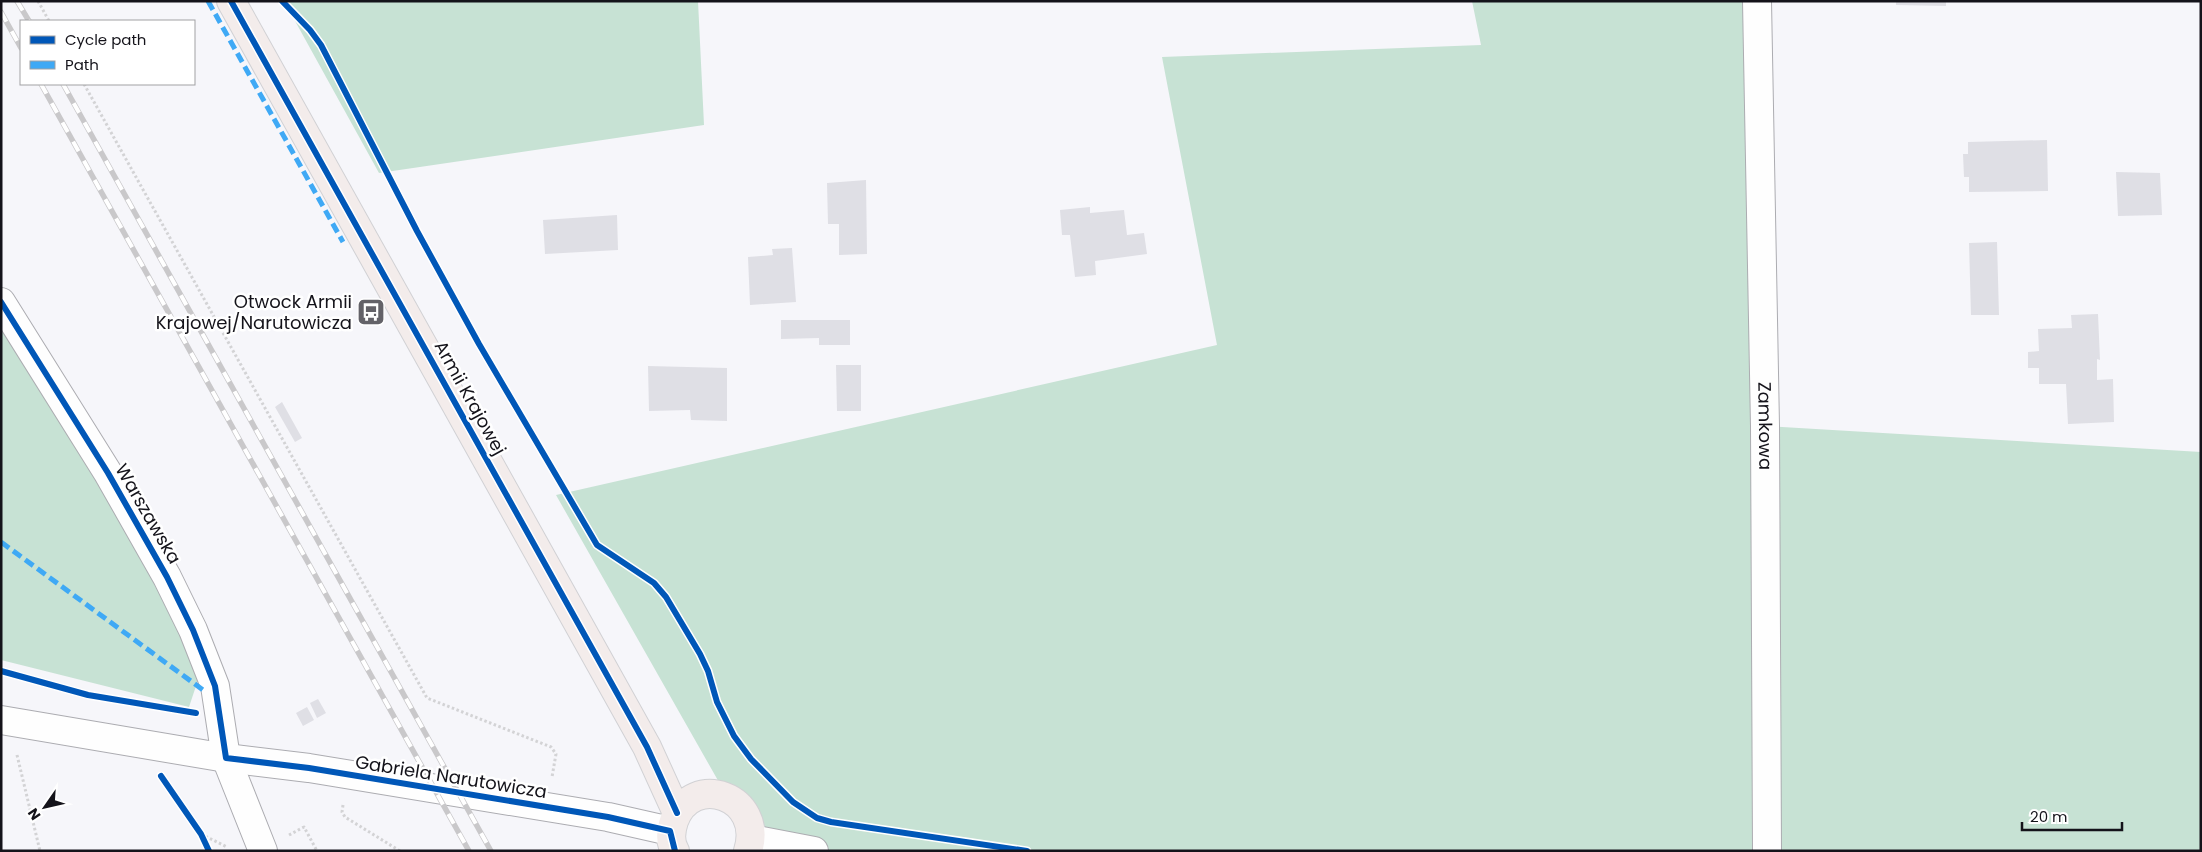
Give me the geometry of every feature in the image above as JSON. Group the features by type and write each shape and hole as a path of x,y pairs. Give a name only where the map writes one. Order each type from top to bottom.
{"main road":[{"name":"Armii Krajowej","path":"231,1 647,747 674,831"},
{"path":"674,831 690,799 710,793 732,799 748,816 750,845"}],"street":[{"name":"Zamkowa","path":"1757,1 1765,426 1767,851"},
{"name":"Warszawska","path":"1,302 108,473 193,630 215,686 226,758 263,851"},
{"name":"Gabriela Narutowicza","path":"1,720 226,758 309,768 608,817 674,831"},
{"path":"750,845 814,851"}],"path":[{"path":"38,1 48,20"},
{"path":"85,85 426,698 551,747 556,754 550,785"},
{"path":"17,754 40,851"},
{"path":"344,797 342,812 345,817 400,851"},
{"path":"196,827 205,842"},
{"path":"201,834 234,851"}],"green space":[{"path":"284,1 698,1 704,125 379,173"},
{"path":"1472,1 1757,1 1765,426 2201,452 2201,851 758,851 556,495 1217,345 1162,57 1481,45"},
{"path":"1,303 193,630 198,680 189,707 1,660"}],"building":[{"path":"1896,1 1946,1 1946,6 1896,5"},
{"path":"2047,140 2048,191 1969,192 1969,177 1964,177 1963,154 1968,154 1968,142"},
{"path":"2116,172 2160,173 2162,215 2118,216"},
{"path":"866,180 867,254 839,255 839,224 828,224 827,183"},
{"path":"1090,207 1090,213 1124,210 1127,235 1144,233 1147,254 1095,261 1096,275 1075,277 1070,235 1062,235 1060,210"},
{"path":"617,215 618,250 545,254 543,220"},
{"path":"1997,242 1999,315 1971,315 1969,243"},
{"path":"792,248 796,302 750,305 748,257 773,255 772,249"},
{"path":"2098,314 2100,360 2097,359 2097,380 2113,379 2114,422 2068,424 2066,384 2039,384 2039,368 2028,368 2028,352 2039,351 2038,329 2072,328 2071,315"},
{"path":"781,320 850,320 850,345 819,345 819,338 781,339"},
{"path":"836,365 861,365 861,411 837,411"},
{"path":"648,366 727,368 727,421 691,420 690,410 649,411"},
{"path":"282,402 302,438 295,442 275,407"},
{"path":"318,699 326,713 317,718 310,703"},
{"path":"307,707 314,720 303,726 296,713"}],"railway":[{"path":"17,1 28,20"},
{"path":"1,12 20,46"},
{"path":"42,85 469,851"},
{"path":"64,85 491,851"}],"marked path":[{"path":"208,1 343,242"},
{"path":"1,542 203,690"}],"cycle path":[{"path":"231,1 647,747 677,813"},
{"path":"282,1 310,30 321,45 417,231 479,344 597,545 654,583 666,597 700,654 708,671 717,702 734,736 751,759 793,802 817,818 831,822 1027,851"},
{"path":"1,302 108,473 167,577 193,630 215,686 226,758 309,768 608,817 670,831 675,851"},
{"path":"1,671 88,695 196,713"},
{"path":"161,776 201,834 209,851"}],"place":[{"name":"Otwock Armii Krajowej/Narutowicza","path":"371,312"}]}
